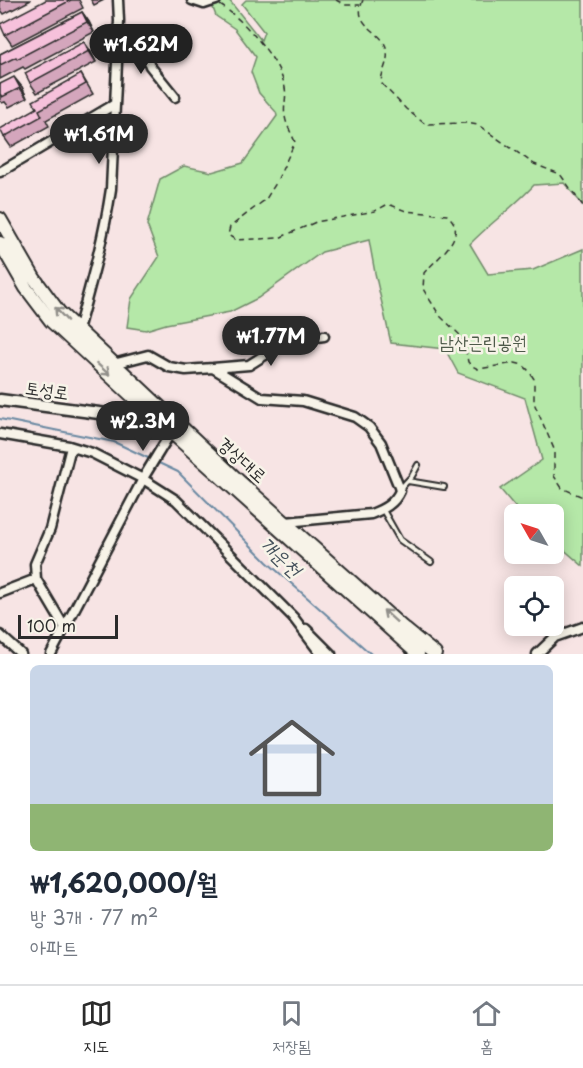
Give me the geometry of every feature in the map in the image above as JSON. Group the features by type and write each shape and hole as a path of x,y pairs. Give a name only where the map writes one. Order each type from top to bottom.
{"main road":[{"name":"경상대로","path":"0,219 8,254 26,288 51,321 413,652"},
{"name":"경상대로","path":"0,243 51,303 113,364 171,433 286,522 435,654"}],"street":[{"path":"78,330 107,215 111,189 118,0"},
{"path":"192,0 204,4 215,1"},
{"path":"117,36 128,33 142,45 150,66 175,97"},
{"path":"0,172 115,104"},
{"path":"113,364 148,355 170,367 186,370 249,365 287,341 324,336"},
{"path":"213,368 262,398 303,401 355,417 369,427 381,443 399,489 395,499 382,509 362,515 286,522"},
{"name":"토성로","path":"0,399 160,421"},
{"path":"51,654 144,477 171,433"},
{"path":"0,434 72,447 92,453 144,477 176,500 331,654"},
{"path":"65,628 36,579 36,564 50,529 72,447"},
{"path":"0,593 36,579"},
{"path":"293,617 321,654"},
{"path":"537,654 555,637 583,627"},
{"path":"0,635 21,654"}],"lane":[{"path":"107,36 117,36"},
{"path":"399,489 408,481 418,465"},
{"path":"408,481 444,487"},
{"path":"382,509 400,540 430,562"}],"path":[{"path":"336,0 349,6 361,4"},
{"path":"363,0 360,11 362,20 382,39 387,51 381,83 406,109 425,124 467,123 481,126 534,164 560,174 583,206"},
{"path":"215,1 233,13 276,67 285,89 284,116 295,142 292,152 266,199 230,227 228,235 236,240 279,238 316,222 375,211 388,204 406,211 447,215 456,228 456,236 424,273 423,289 440,316 461,336 468,362 472,366 478,369 515,363 523,365 529,371 534,379 534,403 554,449 554,476 562,488 583,497"}],"green space":[{"name":"남산근린공원","path":"210,0 229,0 261,40 264,32 242,4 246,0 583,0 583,205 564,183 534,185 470,244 488,274 533,270 583,249 583,566 564,550 564,504 513,504 500,489 542,460 525,398 458,373 445,349 391,343 369,240 322,252 258,298 230,312 146,330 127,327 131,299 159,257 147,225 160,179 184,166 212,172 243,163 277,116 259,93 251,72 256,57 235,29 216,16"}],"building":[{"path":"46,0 71,0 5,35 0,24"},
{"path":"82,12 87,22 17,59 16,57 0,65 0,54"},
{"path":"84,42 89,51 30,83 25,73"},
{"path":"81,74 86,84 39,110 42,116 4,137 0,129 37,108 33,101"},
{"path":"14,77 20,88 2,97 0,84"}],"waterway":[{"name":"개운천","path":"0,419 114,442 178,472 267,562 371,654"}]}
